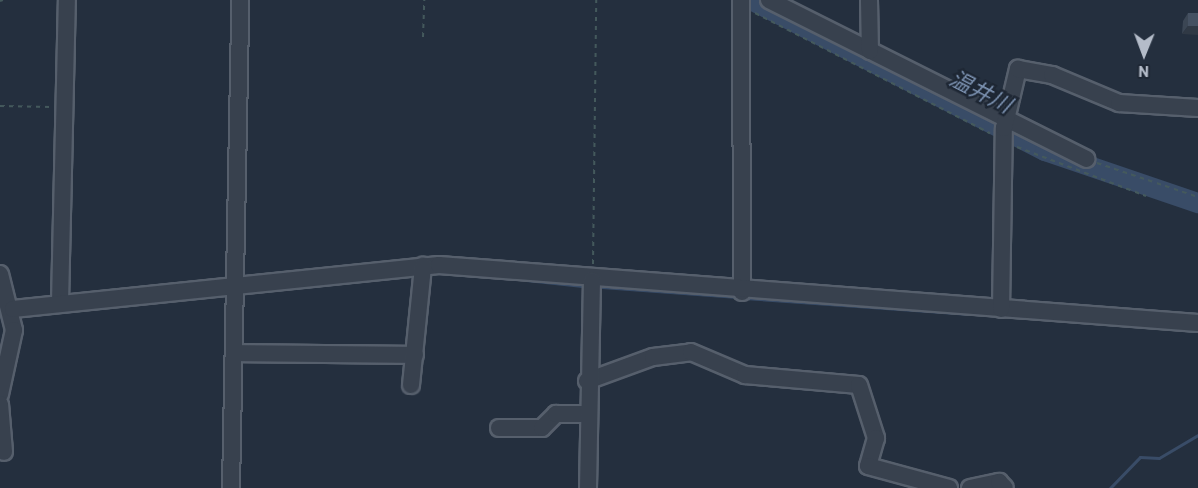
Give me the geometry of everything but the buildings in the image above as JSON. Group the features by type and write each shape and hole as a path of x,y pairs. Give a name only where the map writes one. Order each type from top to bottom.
{"street":[{"path":"60,303 67,0"},
{"path":"231,488 240,0"},
{"path":"769,0 1004,120 1086,159"},
{"path":"869,0 870,51"},
{"path":"741,3 742,292"},
{"path":"1001,309 1004,120 1018,69 1052,75 1119,103 1198,108"},
{"path":"411,385 423,266"},
{"path":"13,309 423,266 742,292 1198,323"},
{"path":"0,274 13,309 14,348 0,394"},
{"path":"588,488 587,381 592,280"},
{"path":"587,381 653,357 691,351 745,375 859,385 876,438 868,466 949,488"},
{"path":"234,353 415,355"},
{"path":"0,404 3,452"},
{"path":"499,428 542,428 556,414 587,414"},
{"path":"970,488 999,482 1005,488"}],"path":[{"path":"423,37 424,0"},
{"path":"592,280 596,0"},
{"path":"741,3 1004,140 1146,196"},
{"path":"0,106 65,108"},
{"path":"1086,159 1198,197"}],"waterway":[{"name":"温井川","path":"751,0 1045,151 1198,203"},
{"path":"526,280 583,286"},
{"path":"602,287 738,297"},
{"path":"745,298 966,314"},
{"path":"1110,488 1140,457 1159,458 1198,435"}]}
